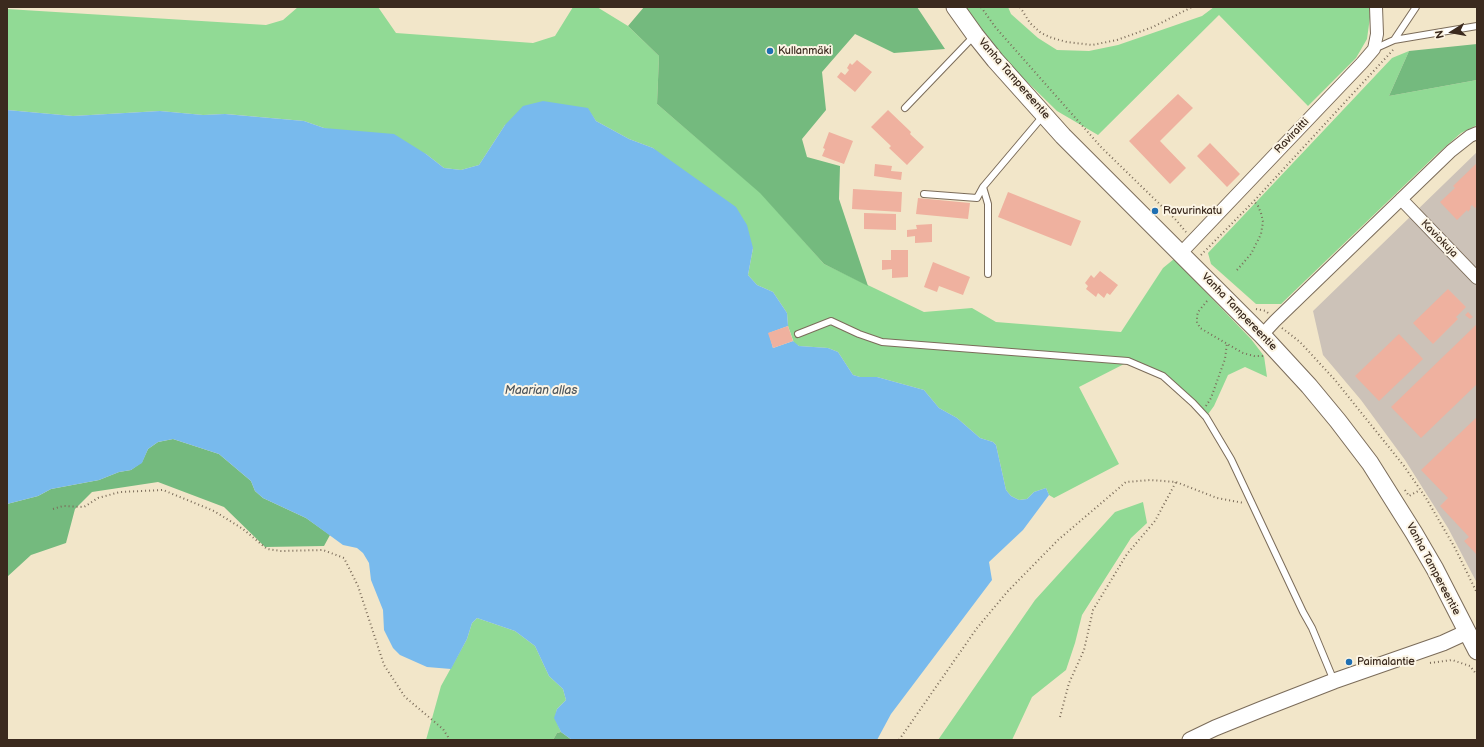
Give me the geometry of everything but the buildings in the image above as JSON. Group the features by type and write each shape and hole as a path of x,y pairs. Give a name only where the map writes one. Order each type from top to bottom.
{"main road":[{"name":"Vanha Tampereentie","path":"955,7 975,35 1044,115 1072,145 1262,335 1309,386 1333,415 1377,474 1435,568 1467,632 1473,659"}],"street":[{"path":"1374,49 1377,34 1376,7"},
{"name":"Raviraitti","path":"1181,253 1374,49"},
{"path":"1262,335 1451,151 1470,136 1477,133"},
{"name":"Kaviokuja","path":"1401,199 1477,278"},
{"path":"1190,740 1229,722 1334,681 1443,643 1467,632"}],"lane":[{"path":"1394,40 1416,7"},
{"path":"1374,49 1394,40 1477,26"},
{"path":"905,108 975,35"},
{"path":"924,194 977,198 983,187 1044,115"},
{"path":"983,187 988,204 988,274"},
{"path":"798,334 831,321 859,334 882,342 1128,361 1163,376 1203,413 1231,459 1303,612 1312,628 1334,681"}],"path":[{"path":"981,7 996,28 1102,148 1176,220 1186,232"},
{"path":"1020,7 1030,23 1041,33 1067,42 1092,44 1117,40 1153,27 1192,7"},
{"path":"1201,255 1254,201 1396,46 1394,40"},
{"path":"1237,270 1251,254 1261,234 1262,222 1258,206 1254,201"},
{"path":"1207,301 1198,312 1196,319 1200,328 1244,353 1254,356 1264,356 1278,352"},
{"path":"1281,327 1300,342 1334,380 1404,466 1455,548 1477,593"},
{"path":"1203,413 1211,398 1223,365 1227,343"},
{"path":"899,740 977,628 1008,591 1058,540 1126,482 1150,480 1176,482 1217,498 1233,502 1253,504"},
{"path":"1060,717 1070,683 1084,650 1093,610 1127,554 1155,521 1176,482"},
{"path":"53,508 62,506 84,507 98,498 120,492 163,490 214,511 243,529 266,549 281,551 323,550 344,558 358,586 384,665 405,697 443,729 448,737 448,740"},
{"path":"1405,490 1409,496 1420,490"},
{"path":"1473,659 1477,676"}],"shaded area":[{"path":"1477,152 1477,583 1448,528 1405,460 1361,400 1323,355 1313,311"}],"green space":[{"path":"298,7 378,7 396,33 533,43 555,36 573,7 597,7 628,26 659,56 657,104 761,193 824,264 924,312 972,308 996,322 1121,332 1163,268 1174,259 1251,339 1264,356 1267,377 1245,367 1228,375 1214,406 1206,417 1163,376 1128,362 1079,387 1119,464 1054,498 1049,495 1046,488 1034,492 1027,499 1019,500 1011,496 1006,490 996,445 993,442 980,438 957,418 939,408 924,390 877,377 860,377 853,375 838,352 828,348 799,346 794,343 788,326 787,313 773,292 757,285 748,275 753,248 653,148 629,139 596,121 587,108 505,125 479,165 461,170 444,168 426,154 324,128 304,121 226,114 203,115 160,111 73,116 7,110 7,9 266,25 283,20"},
{"path":"644,7 917,7 945,49 894,53 855,34 822,72 826,110 802,139 807,157 840,166 839,199 868,286 824,264 760,193 657,104 659,56 628,26"},
{"path":"964,7 1008,7 1011,14 1038,38 1057,50 1089,51 1118,45 1202,16 1214,7 1369,7 1370,17 1367,39 1356,58 1308,106 1219,15 1098,135 1057,111 1012,67 979,28"},
{"path":"1477,44 1477,80 1389,96 1409,51"},
{"path":"1409,51 1389,96 1477,80 1477,125 1461,133 1436,155 1281,304 1256,304 1211,264 1208,253 1392,58"},
{"path":"173,439 219,454 251,481 255,491 263,498 306,518 330,535 324,546 265,547 224,507 158,482 92,492 75,509 66,543 31,555 7,577 7,504 38,496 51,489 99,480 119,472 131,470 142,462 148,449 158,442"},
{"path":"1143,502 1147,523 1131,538 1082,615 1066,670 1032,697 1012,740 938,740 1035,600 1115,512"},
{"path":"477,618 515,631 535,646 549,676 563,689 566,700 557,709 555,718 561,732 557,733 553,740 426,740 441,686 467,639 472,623"},
{"path":"561,732 572,740 553,740 557,733"}],"water":[{"name":"Maarian allas","path":"543,101 588,108 596,121 629,139 653,148 736,207 747,225 753,248 748,275 757,285 773,292 787,313 788,326 769,333 773,348 793,341 799,346 828,348 838,352 853,375 860,377 877,377 924,390 939,408 957,418 980,438 993,442 996,445 1006,490 1011,496 1019,500 1027,499 1034,492 1046,488 1049,495 1023,530 989,562 992,580 891,714 877,740 572,740 561,732 554,718 557,709 566,700 563,689 549,676 535,646 515,631 477,618 472,623 467,639 451,669 427,667 400,655 393,648 384,630 383,610 371,580 369,563 363,553 357,548 343,545 306,518 263,498 255,491 251,481 219,454 173,439 158,442 148,449 142,463 131,470 119,472 99,480 51,489 38,496 7,504 7,110 73,116 160,111 203,115 225,114 304,121 324,128 394,134 426,154 444,168 461,170 479,165 505,125 523,106"}],"place":[{"name":"Kullanmäki","path":"770,51"},
{"name":"Ravurinkatu","path":"1155,211"},
{"name":"Paimalantie","path":"1349,662"}]}
